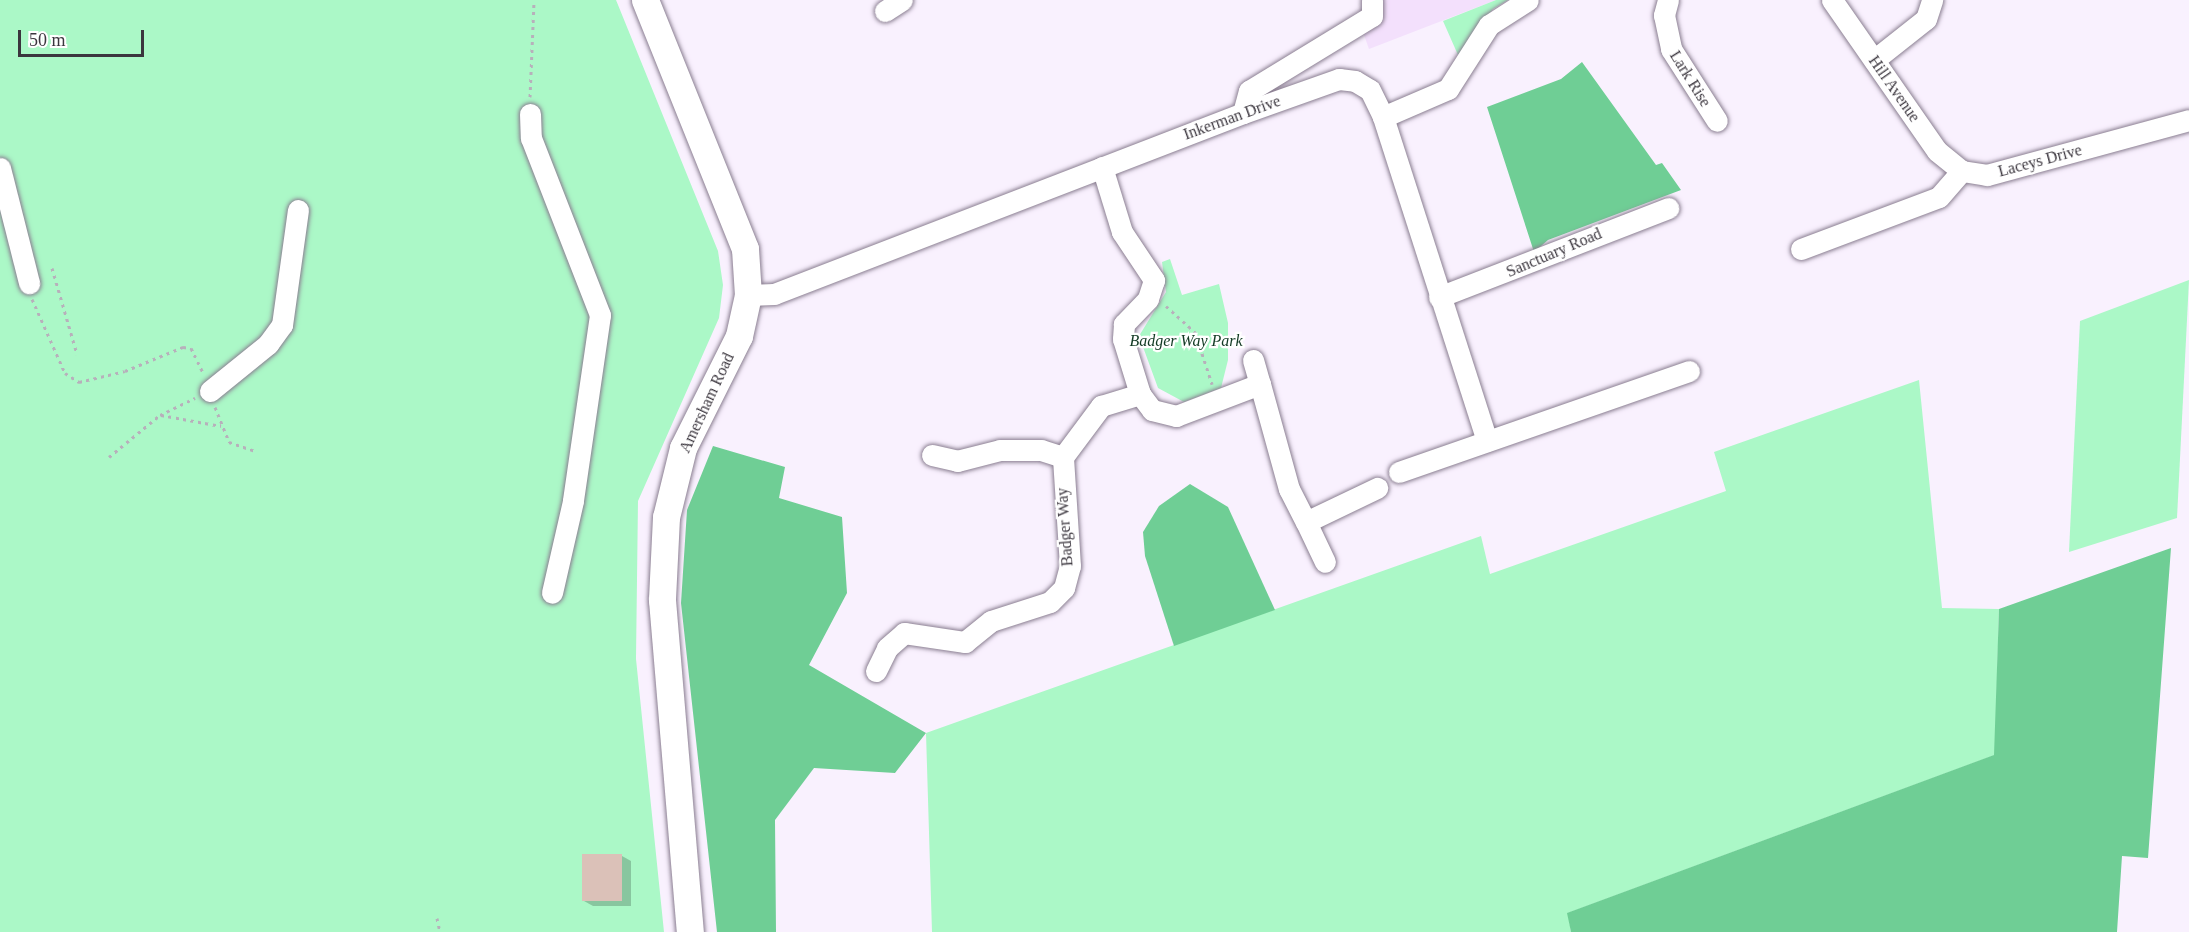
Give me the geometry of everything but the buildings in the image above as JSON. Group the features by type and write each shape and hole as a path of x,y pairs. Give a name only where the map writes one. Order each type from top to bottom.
{"main road":[{"name":"Amersham Road","path":"645,0 744,249 748,296 739,336 683,448 666,517 662,600 690,932"}],"street":[{"path":"1243,113 1249,92 1372,16 1372,0"},
{"path":"1383,117 1448,89 1489,25 1528,0"},
{"name":"Lark Rise","path":"1668,0 1664,15 1671,49 1717,121"},
{"name":"Hill Avenue","path":"1832,0 1938,151 1962,171"},
{"path":"1874,60 1926,19 1932,0"},
{"name":"Inkerman Drive","path":"748,296 774,294 1243,113 1339,79 1370,90 1383,117 1487,441"},
{"path":"530,114 531,138 600,315 573,501 552,593"},
{"name":"Laceys Drive","path":"1962,171 1987,175 2189,120"},
{"path":"1102,167 1122,232 1154,280 1148,299 1124,324 1140,394 1166,417 1260,384"},
{"path":"0,168 29,282"},
{"path":"1801,249 1939,197 1962,171"},
{"name":"Sanctuary Road","path":"1440,297 1668,208"},
{"path":"210,392 260,352 282,325 298,210"},
{"path":"1253,360 1289,489 1325,562"},
{"path":"1399,472 1689,371"},
{"path":"932,455 957,461 1000,450 1041,450 1063,457 1101,406 1140,394"},
{"name":"Badger Way","path":"876,671 888,648 904,633 965,642 991,621 1050,602 1064,588 1070,566 1063,457"},
{"path":"1306,522 1377,488"}],"path":[{"path":"530,114 534,0"},
{"path":"52,268 77,354"},
{"path":"29,282 38,321 72,378 87,383 191,348 210,392 221,426 233,445 255,451"},
{"path":"1148,299 1163,303 1195,333 1203,368 1221,398"},
{"path":"109,457 160,415 210,392"},
{"path":"160,415 221,426"},
{"path":"436,918 440,932"}],"shaded area":[{"path":"1364,0 1496,0 1369,49 1363,32"}],"green space":[{"path":"0,0 616,0 718,251 723,285 719,318 638,501 636,659 664,932 0,932"},
{"path":"1496,0 1508,0 1493,9 1458,55 1443,21"},
{"path":"1582,62 1656,165 1662,163 1681,190 1548,240 1534,252 1487,107 1561,79"},
{"name":"Badger Way Park","path":"1170,259 1182,295 1219,284 1228,323 1228,360 1221,388 1184,402 1158,388 1139,336 1166,292 1162,262"},
{"path":"2189,280 2177,518 2069,552 2080,321"},
{"path":"1919,380 1942,608 1999,609 1995,755 1568,913 1571,932 932,932 926,733 1481,536 1490,574 1726,491 1714,452"},
{"path":"713,446 785,467 779,498 842,517 847,593 809,665 926,733 895,773 814,768 775,820 776,932 717,932 681,603 687,510"},
{"path":"1190,484 1228,507 1275,610 1174,646 1145,556 1143,532 1159,506"},
{"path":"2171,548 2148,858 2122,856 2117,932 1571,932 1567,913 1994,755 1999,609"}]}
